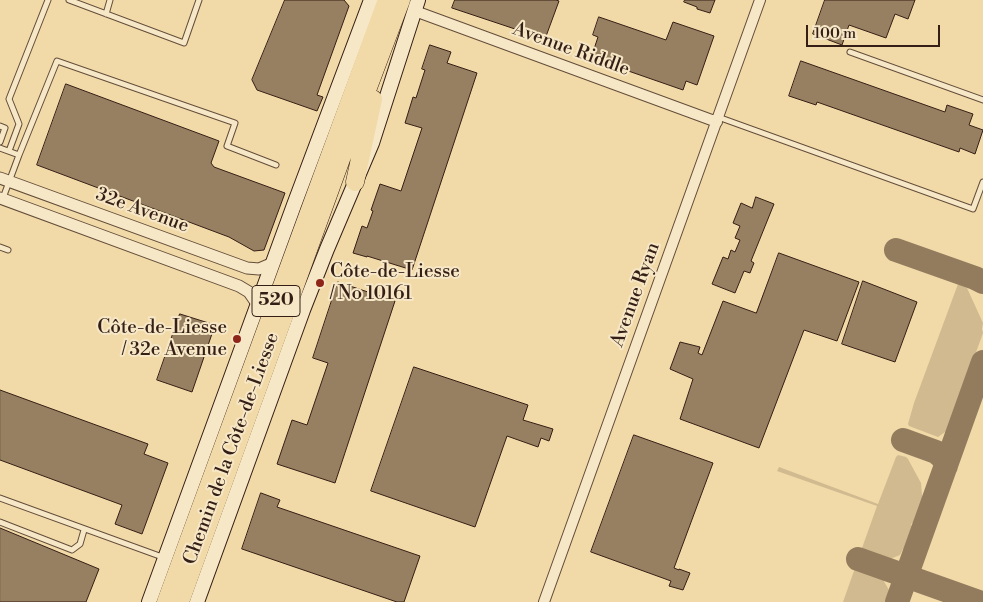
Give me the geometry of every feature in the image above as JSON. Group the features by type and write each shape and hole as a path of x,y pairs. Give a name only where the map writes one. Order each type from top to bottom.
{"highway":[{"name":"520","path":"166,602 387,0"},
{"name":"520","path":"180,602 341,159 401,0"},
{"path":"355,182 384,45"}],"main road":[{"name":"Chemin de la Côte-de-Liesse","path":"149,602 370,0"},
{"name":"Chemin de la Côte-de-Liesse","path":"196,602 302,310 381,118 416,6"}],"street":[{"name":"Avenue Ryan","path":"544,602 760,0"},
{"name":"Avenue Riddle","path":"416,6 717,120"},
{"name":"32e Avenue","path":"4,179 247,268 256,270 273,263"},
{"path":"19,205 26,187"},
{"name":"32e Avenue","path":"1,198 239,286 249,292 258,305"}],"lane":[{"path":"9,151 19,124 9,99 48,0"},
{"path":"69,0 184,43 199,0"},
{"path":"106,14 110,0"},
{"path":"850,52 983,100"},
{"path":"1,198 4,179 19,155 57,61 235,122 227,146 276,165"},
{"path":"717,120 973,209 983,182"},
{"path":"0,126 5,128 0,142"},
{"path":"0,148 19,155"},
{"path":"0,247 8,250"},
{"path":"0,498 165,558"},
{"path":"0,522 72,550 80,544 84,530"}],"shaded area":[{"path":"958,284 967,288 983,323 983,333 965,383 962,386 962,391 948,430 938,437 908,424"},
{"path":"898,455 908,459 921,483 923,498 915,522 911,524 913,528 906,548 903,549 900,555 890,559 862,548 877,506 777,471 779,467 878,504"},
{"path":"855,568 882,578 889,590 886,602 843,602"}],"building":[{"path":"285,0 344,0 349,6 317,95 323,97 317,111 257,90 252,80"},
{"path":"455,0 559,1 545,39 452,8"},
{"path":"685,0 715,0 710,13 697,9 697,7 684,2"},
{"path":"825,0 915,0 908,19 895,14 886,38 849,25 842,45 813,34"},
{"path":"599,17 666,40 673,22 714,36 697,85 686,81 683,90 591,58 598,37 593,35"},
{"path":"430,45 451,52 447,63 477,73 412,270 353,253 362,226 367,228 380,184 401,191 422,128 405,123 413,97 416,98 425,70 422,69"},
{"path":"801,61 945,112 947,105 973,114 969,125 983,130 975,154 960,148 959,152 817,102 816,105 789,96"},
{"path":"66,84 219,141 211,163 214,167 285,193 264,250 254,251 229,237 37,165"},
{"path":"756,197 774,204 751,261 754,263 750,273 744,271 735,293 712,284 723,257 728,259 731,250 735,252 740,240 735,238 740,226 733,223 741,203 752,208"},
{"path":"779,253 859,282 837,341 804,330 759,448 680,419 693,379 670,369 680,342 700,347 698,353 702,355 723,301 756,313"},
{"path":"863,281 917,302 895,362 842,344"},
{"path":"338,282 395,301 335,483 277,464 292,420 307,425 328,363 313,358"},
{"path":"180,314 215,325 192,392 157,380"},
{"path":"414,367 528,405 523,420 553,429 549,441 541,438 538,447 507,436 475,527 371,491"},
{"path":"0,390 148,444 144,454 168,463 142,534 115,524 122,505 0,460"},
{"path":"634,435 713,463 674,568 690,573 683,590 669,586 671,581 591,552"},
{"path":"261,493 280,500 277,507 420,556 404,602 397,602 242,549"},
{"path":"0,528 99,569 86,602 0,602"}],"taxiway":[{"path":"896,250 983,282"},
{"path":"897,602 983,362"},
{"path":"903,440 936,452 943,458 946,466"},
{"path":"858,559 979,602"}],"place":[{"name":"Côte-de-Liesse / No 10161","path":"320,283"},
{"name":"Côte-de-Liesse / 32e Avenue","path":"237,339"}]}
